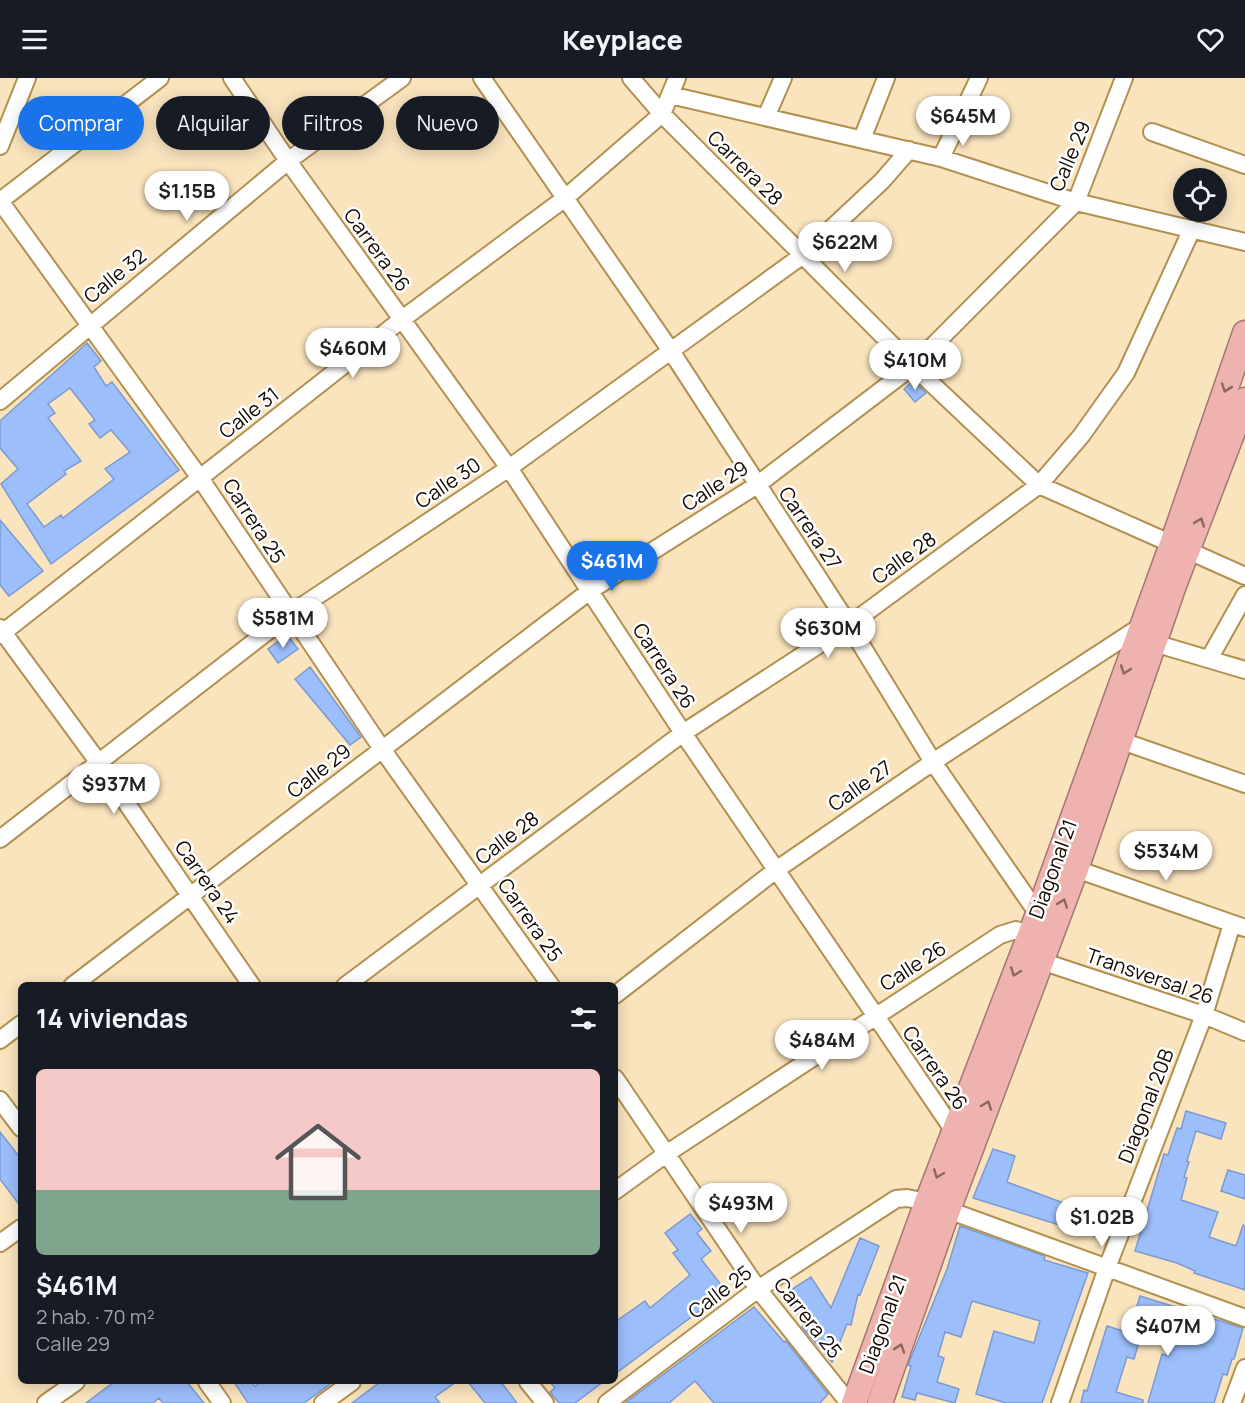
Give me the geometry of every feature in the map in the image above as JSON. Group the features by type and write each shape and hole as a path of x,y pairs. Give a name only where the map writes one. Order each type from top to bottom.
{"highway":[{"name":"Diagonal 21","path":"1180,548 1245,333"},
{"name":"Diagonal 21","path":"880,1403 937,1206 954,1131 1180,548 1245,400"},
{"name":"Diagonal 21","path":"854,1403 1041,961 1076,869 1119,740 1147,635"}],"street":[{"path":"0,147 27,78"},
{"path":"0,201 160,78"},
{"name":"Carrera 26","path":"232,78 288,161 509,468 873,1017 954,1131"},
{"name":"Calle 32","path":"0,401 89,324 288,161 402,78"},
{"name":"Carrera 27","path":"482,78 670,351 849,625 1033,924"},
{"name":"Carrera 28","path":"631,78 662,114 913,366 1039,485 1245,576"},
{"name":"Calle 31","path":"1,632 401,320 564,199 662,114 677,78"},
{"path":"766,117 783,78"},
{"path":"862,139 886,78"},
{"path":"941,158 979,78"},
{"name":"Calle 29","path":"77,982 591,590 757,485 913,366 1076,202 1124,78"},
{"path":"670,95 941,158 1076,202 1245,242"},
{"path":"1152,132 1245,165"},
{"name":"Calle 30","path":"0,839 97,761 290,614 509,468 803,255 882,181 909,150"},
{"name":"Carrera 25","path":"0,201 200,478 382,749 548,982"},
{"name":"Calle 28","path":"350,982 683,733 849,625 1039,485 1081,436 1126,373 1192,229"},
{"path":"1209,659 1245,595"},
{"name":"Carrera 24","path":"1,632 97,761 249,982"},
{"path":"1147,635 1245,670"},
{"name":"Calle 27","path":"618,993 777,870 933,762 1147,635"},
{"path":"1119,740 1245,783"},
{"path":"1076,869 1239,926"},
{"name":"Calle 26","path":"618,1189 666,1154 1005,932 1033,924"},
{"name":"Diagonal 20B","path":"1060,1403 1107,1268 1239,926"},
{"name":"Transversal 26","path":"1041,961 1204,1015 1245,1032"},
{"path":"0,1040 18,1026"},
{"name":"Carrera 25","path":"618,1082 758,1289 849,1403"},
{"path":"0,1100 18,1124"},
{"name":"Calle 25","path":"607,1403 758,1289 896,1199 907,1198 937,1206 1245,1318"},
{"path":"0,1243 18,1230"},
{"path":"1232,1403 1245,1368"},
{"path":"46,1403 73,1384"},
{"path":"208,1384 222,1403"},
{"path":"323,1403 349,1384"},
{"path":"530,1384 545,1403"}],"building":[{"path":"87,343 101,361 94,367 106,386 112,382 179,470 51,564 1,484 18,469 0,448 0,421","holes":["70,388 95,420 89,424 100,438 111,430 130,452 105,469 114,479 63,518 61,515 44,527 27,504 66,474 64,471 81,461 48,418 55,413 48,404"]},
{"path":"913,381 926,393 915,402 904,389"},
{"path":"0,520 43,571 9,596 0,585"},
{"path":"287,635 298,649 278,663 268,649"},
{"path":"310,667 361,737 350,745 295,679"},
{"path":"1186,1111 1226,1123 1221,1139 1196,1131 1187,1161 1189,1162 1184,1177 1187,1178 1181,1200 1218,1212 1209,1237 1236,1246 1243,1225 1245,1226 1245,1290 1194,1273 1195,1271 1177,1263 1135,1251 1164,1154 1168,1155 1177,1128 1181,1129"},
{"path":"0,1132 18,1155 18,1203 0,1179"},
{"path":"993,1149 1015,1156 1007,1182 1069,1205 1071,1201 1091,1208 1093,1203 1110,1209 1101,1238 973,1198"},
{"path":"1228,1170 1245,1175 1245,1199 1221,1191"},
{"path":"690,1214 702,1229 697,1233 711,1251 701,1259 726,1291 618,1372 618,1320 645,1301 650,1308 690,1275 673,1253 678,1250 665,1233"},
{"path":"960,1226 1045,1256 1044,1260 1088,1273 1042,1403 1006,1403 976,1394 994,1331 1034,1343 1040,1321 972,1301 961,1337 945,1332 938,1356 944,1358 937,1382 959,1389 955,1403 917,1393 915,1400 902,1397 911,1366 908,1365 947,1269"},
{"path":"860,1238 879,1246 860,1295 858,1294 851,1325 847,1324 832,1362 802,1327 804,1325 786,1293 811,1277 831,1308"},
{"path":"1140,1296 1243,1328 1234,1359 1232,1359 1227,1375 1223,1374 1214,1403 1148,1403 1162,1354 1169,1356 1176,1334 1144,1325 1134,1359 1127,1357 1116,1392 1143,1400 1143,1403 1081,1403 1084,1390 1087,1391 1107,1326 1129,1333"},
{"path":"754,1307 784,1342 786,1341 828,1394 820,1403 714,1403 695,1381 669,1403 625,1403"},
{"path":"111,1384 189,1384 204,1403 163,1403 159,1398 153,1403 86,1403"},
{"path":"235,1384 255,1386 258,1384 330,1384 304,1403 248,1403"},
{"path":"377,1384 453,1384 435,1397 440,1403 352,1403"},
{"path":"470,1384 503,1384 517,1403 485,1403"},
{"path":"552,1384 600,1384 575,1403 559,1403 550,1392 555,1388"}]}
